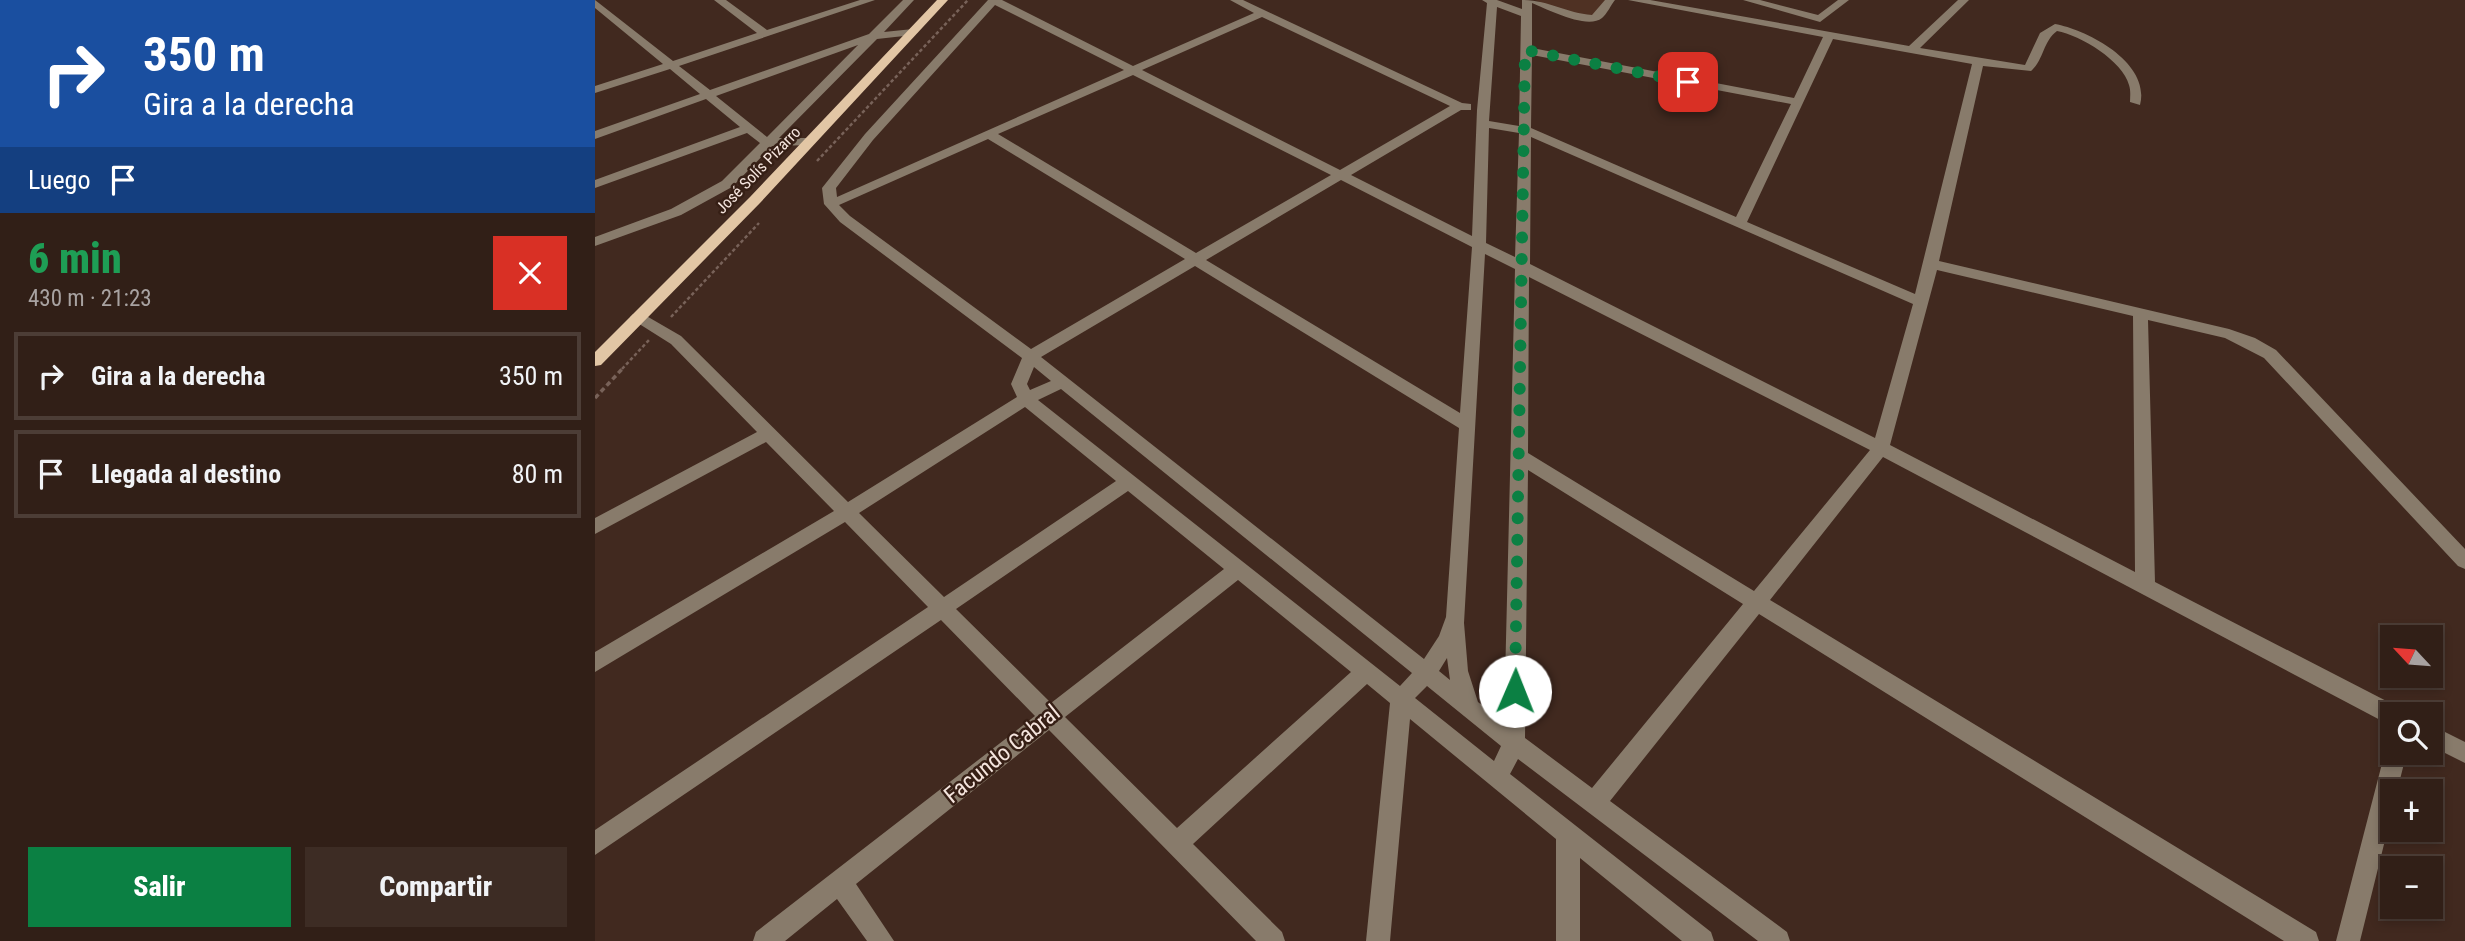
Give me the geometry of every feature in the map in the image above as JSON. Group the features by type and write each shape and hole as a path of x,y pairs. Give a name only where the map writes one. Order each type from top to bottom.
{"main road":[{"name":"José Solís Pizarro","path":"595,360 809,142 943,0"}],"street":[{"path":"719,0 765,34"},
{"path":"595,242 676,212 706,198 727,184 909,0"},
{"path":"1779,941 1514,743 1063,382 845,219 831,204 829,188 869,137 994,0 1881,448 2380,709"},
{"path":"1235,0 1458,106 1524,130 1921,302"},
{"path":"1497,777 1514,743 1527,0"},
{"path":"1533,0 1585,19 1598,16 1610,0"},
{"path":"1633,0 2027,69 2031,66 2045,35 2055,27 2064,28 2102,48 2122,63 2135,84 2136,102"},
{"path":"1748,0 1820,19 1831,35"},
{"path":"1820,19 1844,0"},
{"path":"1912,50 1964,0"},
{"path":"595,90 861,1"},
{"path":"1469,706 1458,671 1456,617 1479,243 1489,1 1525,14"},
{"path":"595,4 766,142 809,142"},
{"path":"831,204 1262,13"},
{"path":"595,135 874,36 912,32"},
{"path":"1739,224 1831,35"},
{"path":"1525,50 1797,102"},
{"path":"1595,802 1881,448 1931,264 1978,62"},
{"path":"1458,106 1030,356 1019,384 1026,399 1702,941"},
{"path":"595,184 749,128"},
{"path":"989,134 1466,424"},
{"path":"1931,264 2229,334 2270,354 2465,561"},
{"path":"2140,312 2145,584"},
{"path":"638,317 676,340 770,432 1273,941"},
{"path":"595,663 848,511 1026,399 1063,382"},
{"path":"595,527 770,432"},
{"path":"1519,457 2307,941"},
{"path":"595,844 1129,481"},
{"name":"Facundo Cabral","path":"765,941 1239,568"},
{"path":"1378,941 1401,699 1428,672 1448,642 1456,617"},
{"path":"1177,843 1367,671"},
{"path":"2443,741 2465,753"},
{"path":"2348,941 2393,765"},
{"path":"1567,835 1568,941"},
{"path":"840,883 882,941"}],"shaded area":[{"path":"1535,0 1608,0 1597,15 1576,16"}],"route":[{"path":"1515,691 1525,50 1688,82"}]}
